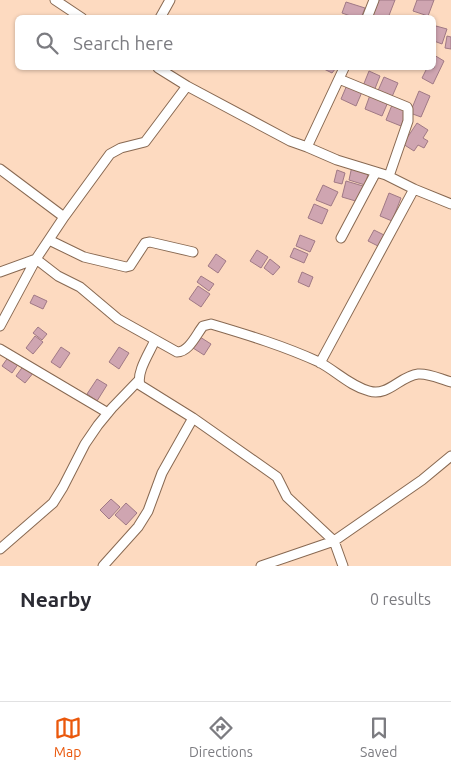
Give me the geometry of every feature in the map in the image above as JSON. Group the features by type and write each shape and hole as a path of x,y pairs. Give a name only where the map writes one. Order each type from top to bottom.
{"street":[{"path":"55,0 78,15"},
{"path":"162,15 170,0"},
{"path":"368,15 374,0"},
{"path":"161,70 186,86 290,141 337,160 390,176 414,189 451,204"},
{"path":"307,147 343,70"},
{"path":"339,79 407,107 408,121 390,176"},
{"path":"0,326 36,258 110,154 121,148 145,142 186,86"},
{"path":"0,169 64,217"},
{"path":"341,238 376,172"},
{"path":"320,363 414,189"},
{"path":"49,240 84,256 126,267 130,266 145,243 150,242 193,252"},
{"path":"36,258 58,276 80,287 118,319 177,352 184,351 188,347 202,326 211,324 264,340 320,363 358,387 369,391 378,392 390,388 406,377 416,374 427,374 451,382"},
{"path":"0,272 36,258"},
{"path":"0,549 52,503 98,425 138,381 139,373 155,340"},
{"path":"0,349 108,413"},
{"path":"138,381 140,385 193,418 277,477 287,497 334,541 343,566"},
{"path":"103,566 138,526 148,511 162,473 193,418"},
{"path":"261,566 334,541 422,480 451,456"}],"building":[{"path":"379,0 395,0 389,15 373,15"},
{"path":"417,0 434,0 428,15 413,11"},
{"path":"346,2 365,8 362,15 342,13"},
{"path":"436,26 447,29 442,44 436,42"},
{"path":"447,36 451,37 451,49 445,48"},
{"path":"436,56 444,61 433,84 422,78 426,70 436,70"},
{"path":"369,71 380,76 374,91 363,86"},
{"path":"384,77 398,83 391,99 377,93"},
{"path":"347,85 362,92 356,106 341,99"},
{"path":"419,91 430,96 421,117 410,113"},
{"path":"370,95 388,102 382,116 365,109"},
{"path":"392,105 407,111 401,126 386,120"},
{"path":"417,123 428,130 423,138 428,141 424,148 418,145 414,151 403,144"},
{"path":"352,166 369,171 365,185 349,180"},
{"path":"337,170 345,173 342,184 334,182"},
{"path":"346,181 363,186 359,202 342,197"},
{"path":"323,185 338,192 331,206 316,200"},
{"path":"389,193 401,198 392,221 380,216"},
{"path":"314,204 328,210 322,224 308,218"},
{"path":"374,230 386,236 380,247 368,241"},
{"path":"300,235 315,241 310,252 296,246"},
{"path":"294,248 308,254 304,263 290,257"},
{"path":"257,250 268,257 261,268 250,261"},
{"path":"216,254 226,261 218,273 208,266"},
{"path":"270,259 280,267 273,275 264,268"},
{"path":"302,272 313,277 309,287 298,282"},
{"path":"201,276 214,284 209,291 197,282"},
{"path":"198,286 210,294 201,307 189,299"},
{"path":"34,295 47,301 43,309 30,303"},
{"path":"38,327 47,334 42,340 33,333"},
{"path":"35,336 43,342 33,354 26,348"},
{"path":"200,337 211,344 204,355 193,348"},
{"path":"61,347 70,353 60,368 51,362"},
{"path":"119,347 129,353 119,369 109,362"},
{"path":"9,356 19,363 12,373 2,366"},
{"path":"24,365 34,372 25,383 16,376"},
{"path":"97,379 107,385 97,401 87,394"},
{"path":"111,499 120,507 109,519 100,510"},
{"path":"126,503 137,513 126,525 115,515"}]}
